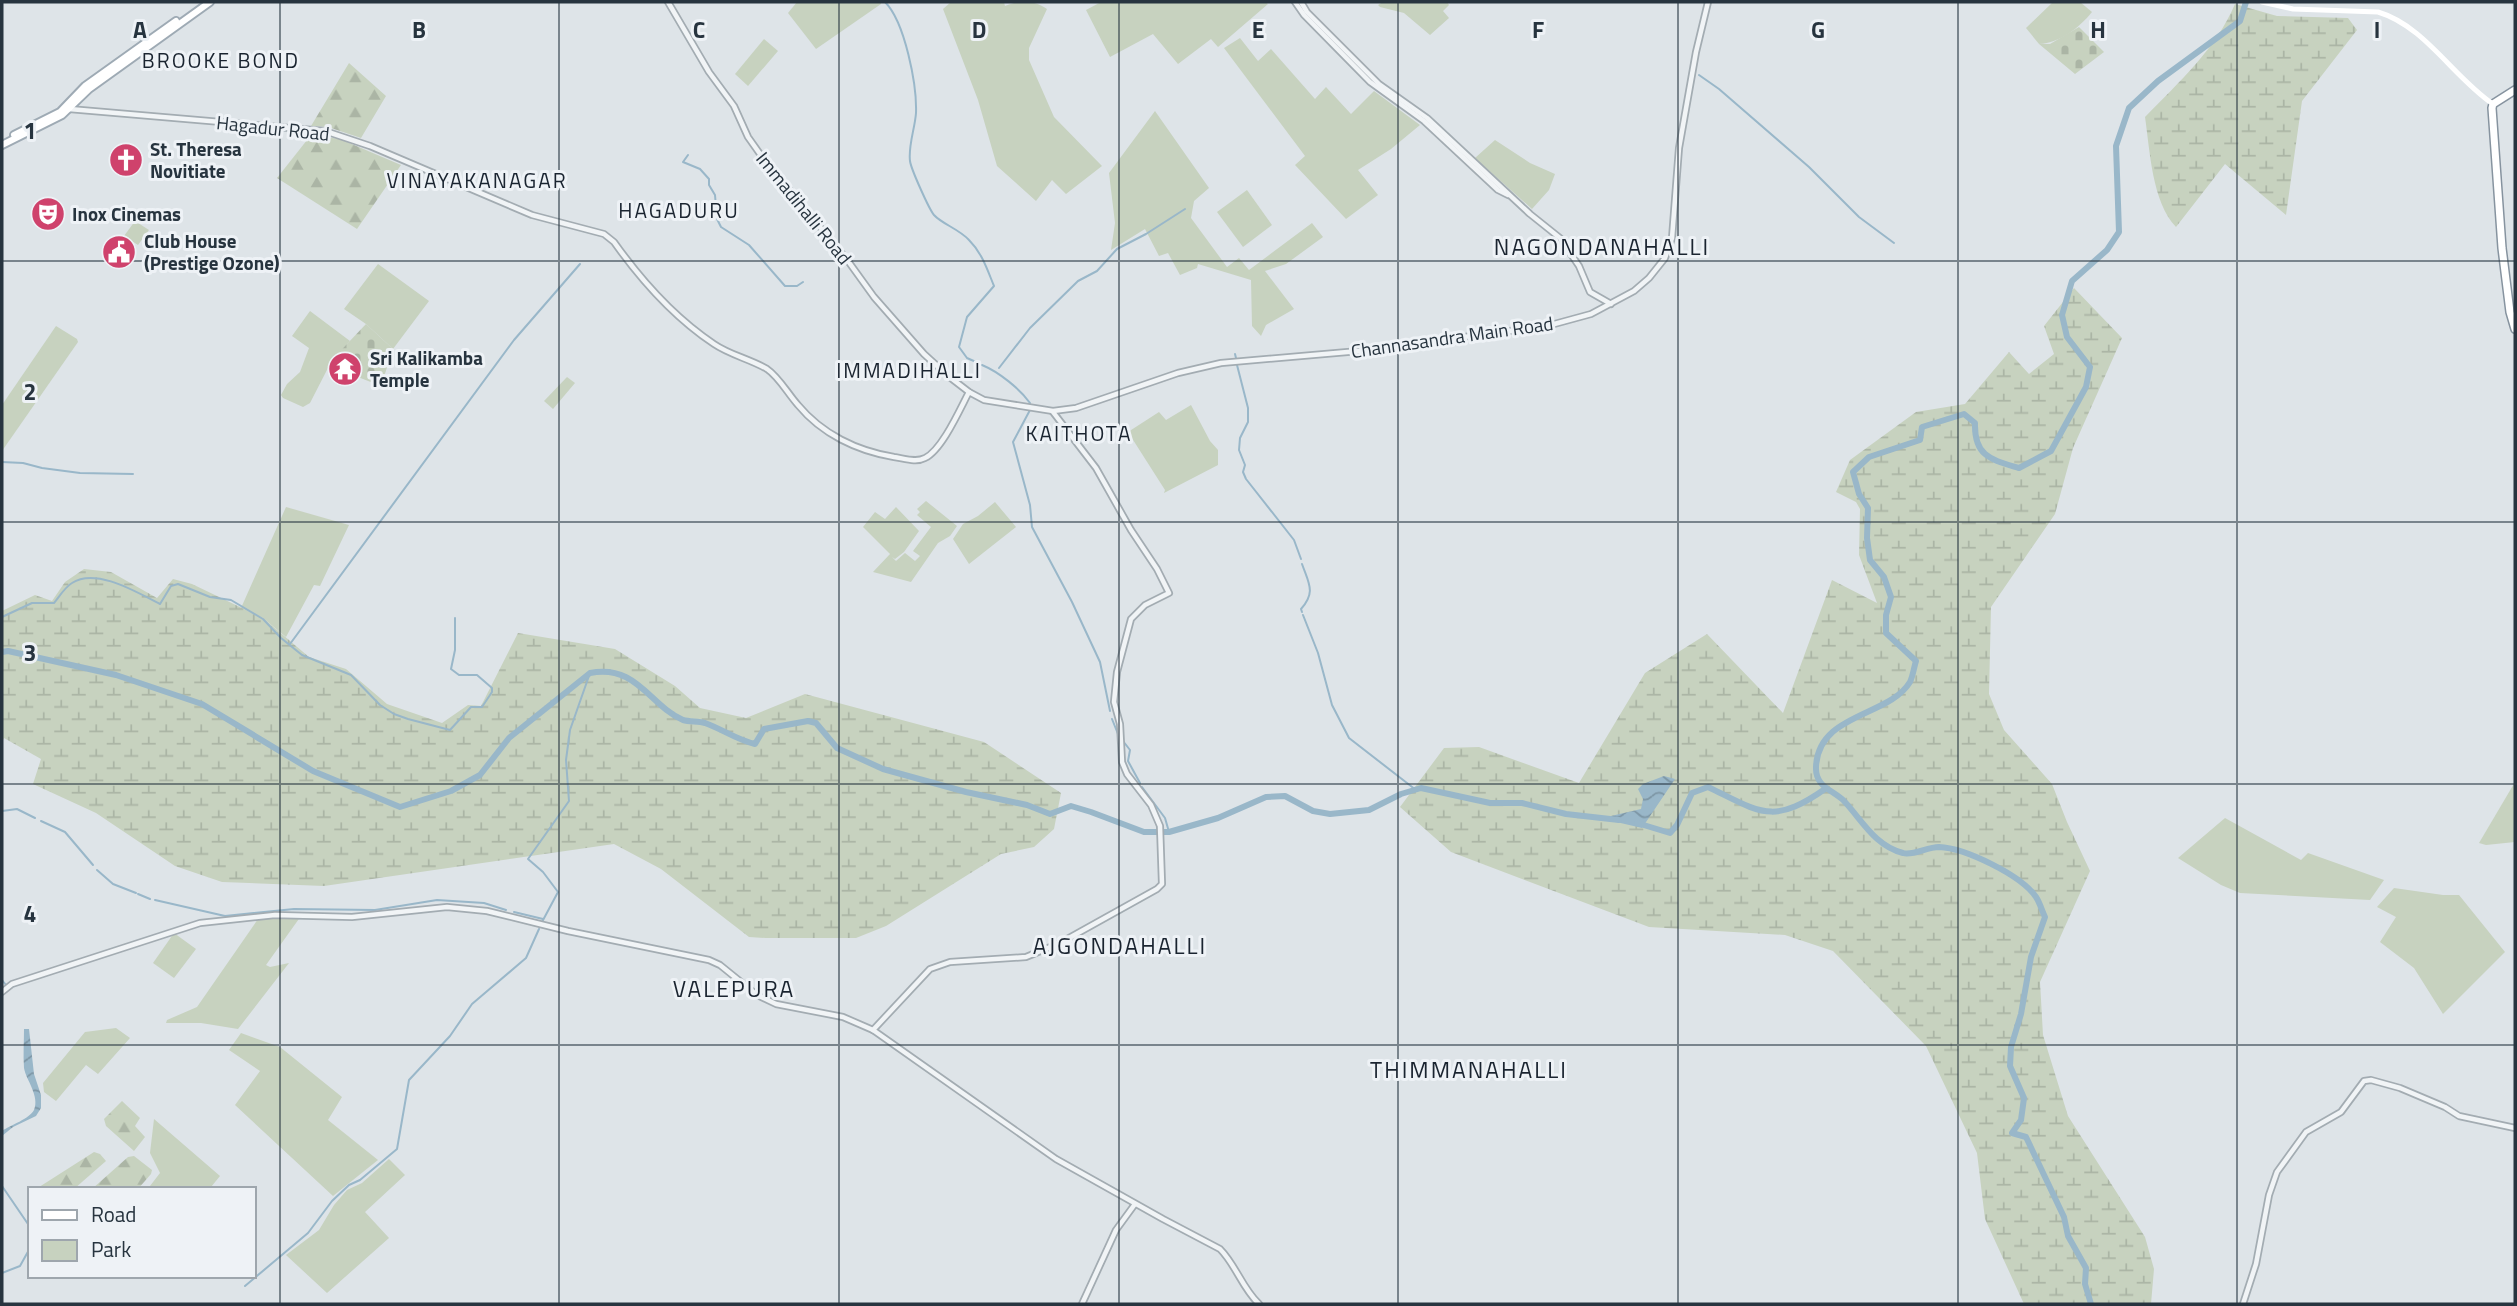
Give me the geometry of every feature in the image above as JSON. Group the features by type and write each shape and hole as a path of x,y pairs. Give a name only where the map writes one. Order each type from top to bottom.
{"highway":[{"path":"2515,90 2493,104 2502,248 2510,312 2515,329"}],"main road":[{"path":"67,108 85,86 203,2"},
{"path":"2,143 52,121 89,89 210,2"},
{"path":"2262,2 2293,9 2378,12 2386,15 2411,30 2493,104"}],"street":[{"name":"Immadihalli Road","path":"668,2 715,81 734,106 748,137 764,159 904,332 924,354 969,392"},
{"path":"1296,2 1304,15 1376,88 1424,121 1498,190 1511,197"},
{"path":"1301,2 1307,12 1373,79 1427,118 1511,197 1560,238 1579,266 1590,292 1612,304"},
{"name":"Channasandra Main Road","path":"969,392 984,400 1053,411 1076,408 1178,373 1221,363 1359,351 1547,327 1591,314 1612,304 1649,278 1665,258 1671,243 1679,148 1708,2"},
{"name":"Hagadur Road","path":"67,108 324,131 370,146 532,215 604,234 614,242 668,307 695,330 715,345 769,370 807,416 836,438 879,455 915,460 925,458 939,444 969,392"},
{"path":"873,1030 930,969 950,962 1026,957 1060,943 1157,889 1162,882 1160,826 1151,806 1127,774 1122,762 1120,724 1114,702 1117,672 1131,620 1145,606 1169,593 1096,468 1053,411"},
{"path":"4,990 12,984 200,923 275,915 352,917 447,907 487,911 611,941 709,960 720,965 757,995 776,1004 844,1017 873,1030 1036,1146 1135,1204 1220,1249 1241,1283 1259,1304"},
{"path":"2244,1304 2256,1264 2269,1195 2277,1172 2306,1132 2341,1112 2364,1081 2371,1080 2400,1088 2443,1106 2459,1116 2515,1128"},
{"path":"1082,1304 1116,1230 1135,1204"}],"green space":[{"path":"797,2 881,4 816,49 788,13"},
{"path":"951,2 1004,2 1005,6 1027,2 1047,9 1029,48 1029,60 1054,117 1102,166 1066,194 1052,180 1036,201 997,166 978,100 943,9"},
{"path":"1101,2 1268,4 1218,47 1211,39 1178,64 1153,34 1110,57 1086,10"},
{"path":"1383,2 1447,2 1449,5 1443,11 1449,18 1430,35 1404,13 1378,5"},
{"path":"2053,2 2080,2 2092,12 2068,34 2039,44 2026,28"},
{"path":"2235,4 2277,16 2348,18 2357,30 2302,101 2286,215 2225,164 2176,227 2157,190 2145,117 2207,50 2218,36"},
{"path":"2079,27 2104,52 2075,74 2039,44 2050,44"},
{"path":"1240,38 1258,61 1271,49 1315,99 1326,87 1351,114 1374,91 1420,125 1391,149 1358,170 1378,195 1346,219 1295,165 1305,156 1224,48"},
{"path":"764,39 778,51 748,86 735,74"},
{"path":"349,63 386,96 361,138 328,127 311,126"},
{"path":"1155,111 1209,188 1194,201 1191,218 1227,267 1239,258 1249,270 1312,223 1323,237 1286,264 1265,271 1294,309 1266,325 1261,336 1252,326 1251,280 1198,264 1197,268 1180,275 1168,253 1159,256 1145,229 1111,250 1115,223 1109,173"},
{"path":"311,135 340,139 401,165 357,229 277,178"},
{"path":"1495,140 1530,163 1555,174 1549,190 1532,209 1475,158"},
{"path":"1247,190 1272,225 1243,247 1217,212"},
{"path":"135,221 149,230 138,245 124,236"},
{"path":"378,264 429,301 393,349 366,324 344,309"},
{"path":"2074,288 2122,338 2073,448 2055,514 1991,607 1989,694 2004,730 2052,784 2090,871 2040,982 2043,1035 2068,1116 2145,1237 2154,1269 2151,1304 2024,1304 1985,1219 1977,1153 1926,1046 1833,951 1785,935 1649,927 1451,852 1400,807 1444,748 1479,747 1579,783 1645,673 1707,634 1783,713 1832,580 1877,603 1859,555 1860,509 1856,502 1836,492 1850,460 1916,412 1965,404 2009,352 2029,374 2054,354 2044,326"},
{"path":"310,311 350,341 328,365 310,403 303,407 281,395 287,384 300,372 309,348 292,336"},
{"path":"366,324 393,349 381,386 327,365"},
{"path":"56,326 78,342 2,451 2,405"},
{"path":"567,377 575,383 553,409 544,401"},
{"path":"1191,405 1210,441 1218,450 1218,465 1164,493 1165,490 1128,432 1159,412 1166,420"},
{"path":"926,501 957,526 950,536 938,543 911,582 873,572 890,554 863,527 875,512 885,519 896,507 919,531 904,552 895,559 892,557 896,561 905,553 915,561 920,556 913,551 931,527 917,515 920,512 917,509"},
{"path":"995,502 1016,527 969,564 953,539 963,524"},
{"path":"286,507 349,525 320,586 314,585 286,637 263,618 241,608"},
{"path":"84,569 111,572 157,598 173,579 192,584 263,618 309,657 346,669 387,704 442,723 468,705 481,706 518,633 615,649 675,686 700,708 746,718 805,694 984,742 1061,793 1054,829 1034,847 1001,854 886,926 856,938 749,937 661,869 614,844 324,886 222,882 175,866 96,813 33,784 41,759 4,738 2,742 2,611 35,595 52,601 65,582"},
{"path":"2515,782 2515,842 2486,845 2479,843"},
{"path":"2225,818 2301,860 2308,853 2384,880 2370,900 2240,893 2221,885 2178,858"},
{"path":"2394,888 2459,895 2505,952 2443,1014 2414,968 2380,942 2396,917 2377,907"},
{"path":"301,916 266,965 270,967 289,963 238,1029 201,1023 166,1023 167,1020 197,1007 258,919"},
{"path":"174,933 196,949 174,978 153,963"},
{"path":"116,1028 130,1038 98,1074 86,1065 56,1101 44,1092 43,1083 85,1032"},
{"path":"241,1033 280,1047 342,1097 328,1120 378,1160 333,1196 235,1105 260,1071 229,1050"},
{"path":"122,1101 140,1118 135,1126 145,1137 134,1151 106,1126 104,1119"},
{"path":"154,1119 220,1176 211,1187 151,1187 160,1173 150,1153"},
{"path":"94,1152 106,1161 76,1187 39,1187"},
{"path":"134,1156 152,1170 140,1187 94,1187 128,1157"},
{"path":"389,1159 405,1175 365,1212 389,1238 327,1293 286,1255 319,1230 347,1190 362,1183"}],"water":[{"path":"1664,776 1675,779 1642,828 1612,821 1611,816 1641,809 1643,799 1638,789 1643,784"},
{"path":"24,1029 29,1029 41,1108 36,1116 13,1127 2,1136 2,1131 34,1110 34,1094 24,1068"}],"waterway":[{"path":"885,2 892,11 904,39 912,71 916,113 910,155 913,172 934,215 974,245 994,286 967,317 959,347 967,358 976,362"},
{"path":"2091,1304 2085,1284 2086,1268 2068,1236 2064,1217 2026,1137 2012,1133 2021,1120 2024,1098 2010,1066 2011,1047 2021,1014 2031,957 2045,917 2037,899 2029,889 2006,872 1963,852 1939,847 1907,854 1884,845 1844,801 1822,784 1816,774 1816,767 1820,749 1829,736 1841,726 1900,693 1910,682 1916,661 1886,633 1886,615 1891,597 1884,577 1870,560 1867,538 1868,508 1859,494 1853,472 1869,457 1920,440 1922,427 1964,414 1975,423 1975,434 1981,450 1993,459 2019,468 2051,451 2086,387 2090,367 2067,337 2062,315 2072,281 2107,250 2119,232 2116,146 2129,108 2158,81 2240,21 2246,2"},
{"path":"1699,75 1809,167 1859,217 1894,243"},
{"path":"688,155 683,162 700,169 709,179 721,227 749,245 785,286 797,286 803,282"},
{"path":"999,368 1030,328 1078,281 1097,271 1117,249 1185,209"},
{"path":"290,644 514,340 580,264"},
{"path":"1235,354 1236,358"},
{"path":"982,365 1009,381 1030,403"},
{"path":"1237,365 1248,408 1248,422 1240,438 1239,450 1245,465 1243,472 1294,540 1301,559"},
{"path":"1030,410 1013,442 1030,505 1032,527 1100,662 1110,711"},
{"path":"2,462 80,473 133,474"},
{"path":"1302,564 1310,593 1302,612"},
{"path":"2,617 32,603 54,603 69,585 82,579 93,578 117,583 160,604 171,586 178,584 210,597 231,600 263,619 302,655 351,675 380,705 394,714 450,730 471,707 482,707 492,692 492,688 477,675 459,675 451,669 455,650 455,618"},
{"path":"1303,615 1318,653 1332,705 1349,738 1416,790"},
{"path":"2,652 8,651 116,675 202,704 313,771 400,807 451,791 480,775 509,738 590,673 606,672 620,674 631,680 683,720 705,723 748,742 755,744 764,729 808,721 816,723 837,748 883,769 966,792 1027,805 1050,814 1071,806 1144,832 1169,832 1218,818 1266,797 1285,796 1313,811 1330,814 1369,810 1401,794 1421,788 1490,803 1522,803 1566,814 1619,820"},
{"path":"542,922 558,892 543,872 528,859 569,801 566,760 570,730 590,673"},
{"path":"1112,719 1118,734"},
{"path":"1123,741 1130,750 1128,761 1140,783"},
{"path":"1142,787 1165,818 1169,832"},
{"path":"1637,823 1670,833 1677,825 1692,793 1708,787 1741,803 1766,811 1792,808 1825,789"},
{"path":"2,811 17,809 35,818"},
{"path":"41,821 65,832 93,865"},
{"path":"97,870 113,884 136,893"},
{"path":"138,894 150,899"},
{"path":"155,900 225,916 294,909 375,910 437,900 484,903 506,910"},
{"path":"514,912 543,919"},
{"path":"256,1277 308,1233 332,1201 349,1185 360,1180 397,1149 409,1080 450,1036 472,1004 526,958 539,929"},
{"path":"2,980 6,985"},
{"path":"2,1186 28,1224"},
{"path":"2,1273 20,1266 28,1252"},
{"path":"245,1286 255,1278"}],"place":[{"name":"St. Theresa Novitiate","path":"126,160"},
{"name":"Inox Cinemas","path":"48,214"},
{"name":"Club House (Prestige Ozone)","path":"119,252"},
{"name":"Sri Kalikamba Temple","path":"345,369"}],"district":[{"name":"BROOKE BOND","path":"221,61"},
{"name":"VINAYAKANAGAR","path":"477,181"},
{"name":"HAGADURU","path":"679,211"},
{"name":"NAGONDANAHALLI","path":"1602,247"},
{"name":"IMMADIHALLI","path":"909,371"},
{"name":"KAITHOTA","path":"1079,434"},
{"name":"AJGONDAHALLI","path":"1120,946"},
{"name":"VALEPURA","path":"734,989"},
{"name":"THIMMANAHALLI","path":"1469,1070"}]}
